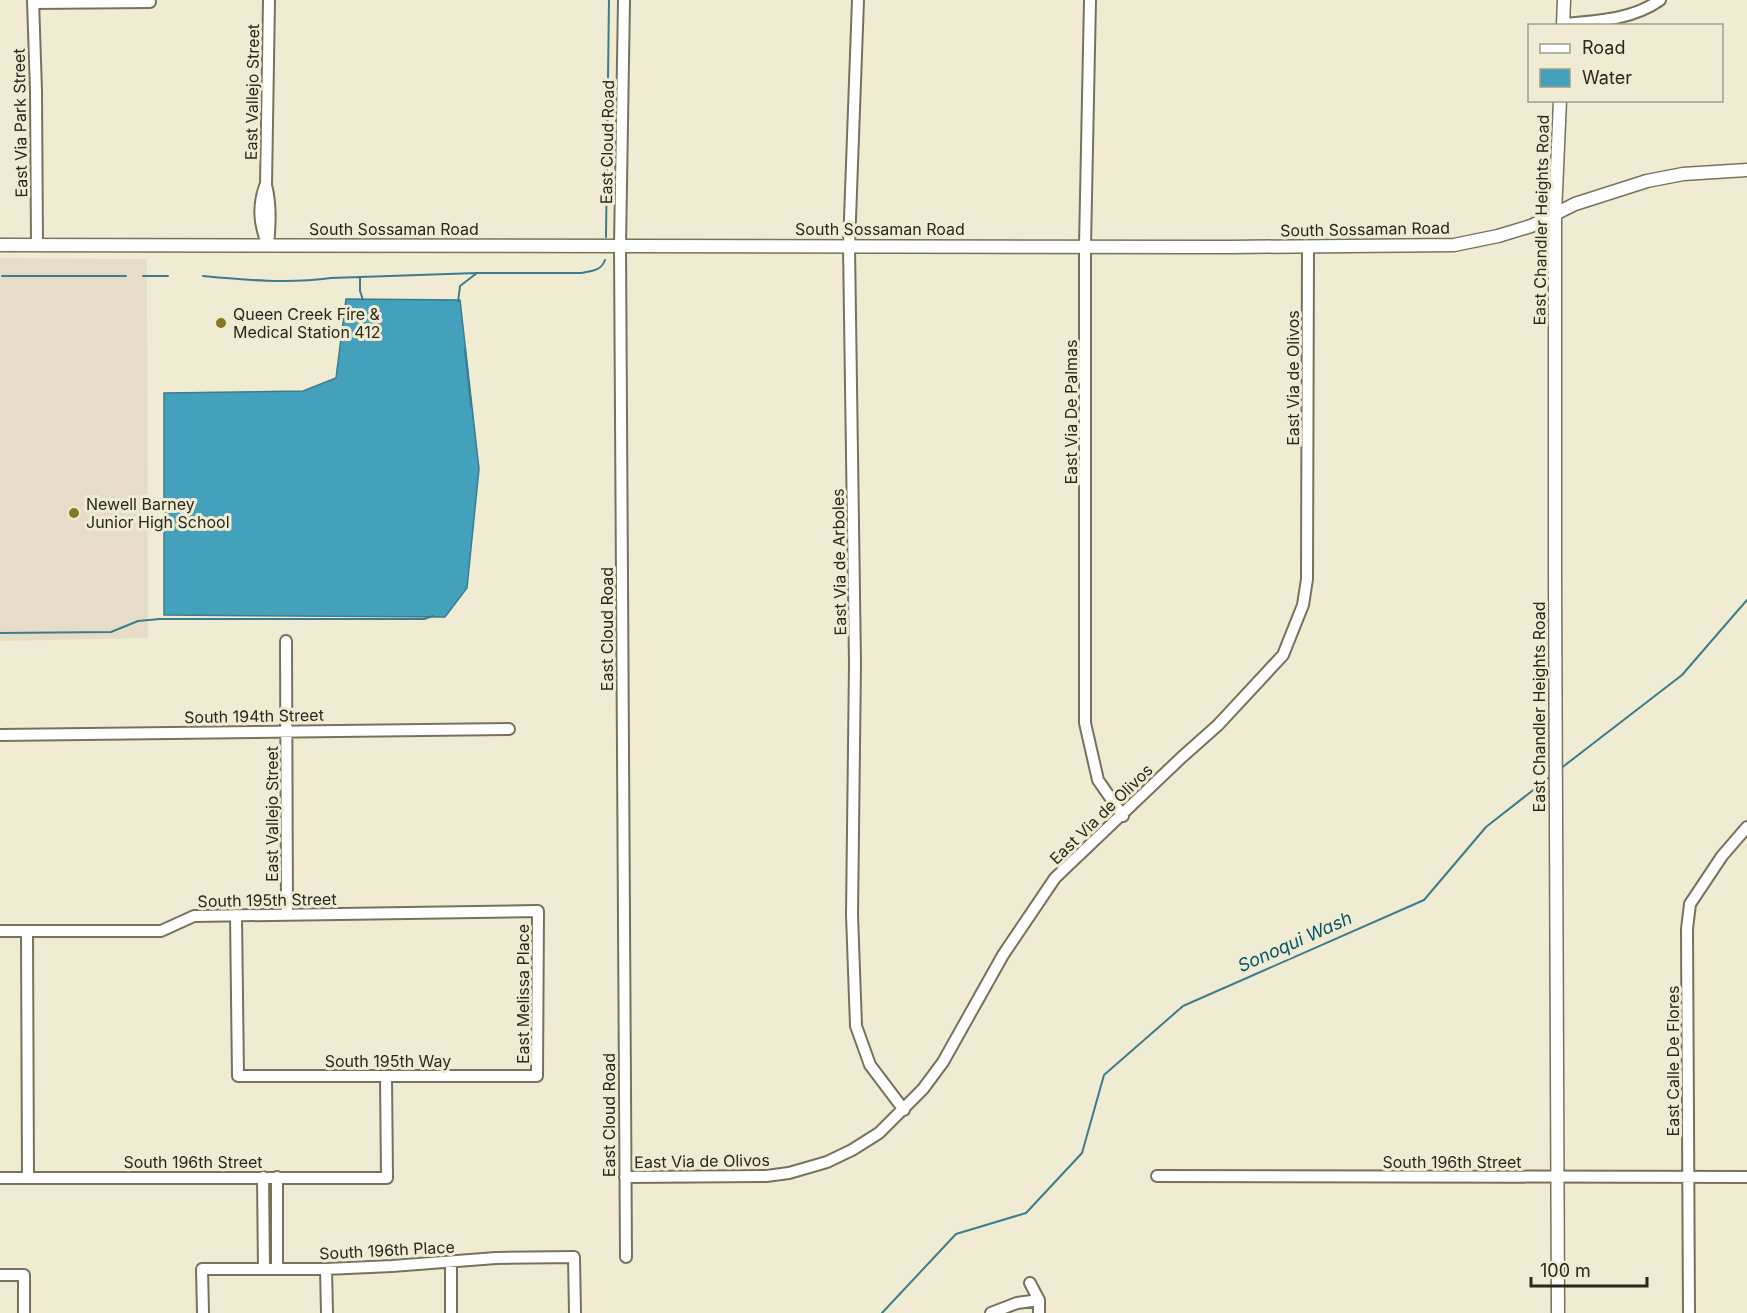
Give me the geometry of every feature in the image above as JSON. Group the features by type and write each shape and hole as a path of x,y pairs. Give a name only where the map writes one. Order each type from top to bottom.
{"main road":[{"path":"1563,24 1564,0"},
{"name":"East Chandler Heights Road","path":"1558,1313 1555,214 1560,102"},
{"name":"South Sossaman Road","path":"0,245 1308,247 1463,244 1531,226 1609,192 1647,181 1683,174 1747,170"}],"street":[{"name":"East Vallejo Street","path":"267,244 260,226 260,200 266,185 269,0"},
{"name":"East Cloud Road","path":"624,0 620,246 626,1257"},
{"name":"East Via de Arboles","path":"858,0 849,246 855,654 852,915 856,1026 870,1065 904,1110"},
{"name":"East Via De Palmas","path":"1090,0 1085,246 1085,723 1098,780 1123,816"},
{"path":"1570,24 1623,17 1660,0"},
{"path":"33,1 150,2"},
{"name":"East Via Park Street","path":"33,1 37,245"},
{"name":"East Via de Olivos","path":"625,1177 766,1176 789,1173 827,1162 879,1133 923,1089 943,1062 1003,955 1055,879 1218,725 1283,656 1303,605 1307,579 1308,247"},
{"name":"East Vallejo Street","path":"286,641 287,915"},
{"name":"South 194th Street","path":"0,735 509,729"},
{"name":"East Calle De Flores","path":"1689,1313 1687,929 1690,904 1722,856 1747,827"},
{"name":"South 195th Street","path":"0,931 161,931 194,916 538,911"},
{"name":"East Melissa Place","path":"537,1076 538,911"},
{"name":"South 195th Way","path":"236,915 238,1076 537,1076"},
{"path":"27,931 28,1178"},
{"name":"South 196th Street","path":"0,1178 387,1178 386,1076"},
{"name":"South 196th Street","path":"1157,1176 1747,1177"},
{"path":"263,1177 264,1269"},
{"path":"277,1177 277,1269"},
{"path":"264,1242 277,1242"},
{"name":"South 196th Place","path":"203,1313 202,1269 326,1269 496,1258 574,1257 575,1313"},
{"path":"451,1262 452,1313"},
{"path":"326,1269 327,1313"},
{"path":"0,1275 24,1275 24,1313"},
{"path":"1030,1283 1039,1300 1039,1313"},
{"path":"991,1313 1017,1303 1039,1300"}],"shaded area":[{"name":"Newell Barney Junior High School","path":"0,258 147,259 148,638 0,641"}],"water":[{"path":"346,299 460,300 479,469 467,588 445,617 164,615 164,393 303,391 336,378"}],"waterway":[{"path":"606,237 609,0"},
{"path":"203,276 283,281 477,273 581,273 599,268 605,260"},
{"path":"458,302 460,286 477,273"},
{"path":"2,276 126,276"},
{"path":"143,276 168,276"},
{"path":"360,277 360,291 363,300"},
{"path":"465,349 471,406"},
{"name":"Sonoqui Wash","path":"1560,769 1682,675 1747,600"},
{"path":"0,633 111,632 138,621 160,619 424,619 433,616"},
{"name":"Sonoqui Wash","path":"882,1313 956,1234 1026,1213 1082,1153 1104,1075 1183,1006 1424,900 1486,827 1551,776"}],"place":[{"name":"Queen Creek Fire & Medical Station 412","path":"221,323"},
{"name":"Newell Barney Junior High School","path":"74,513"}]}
